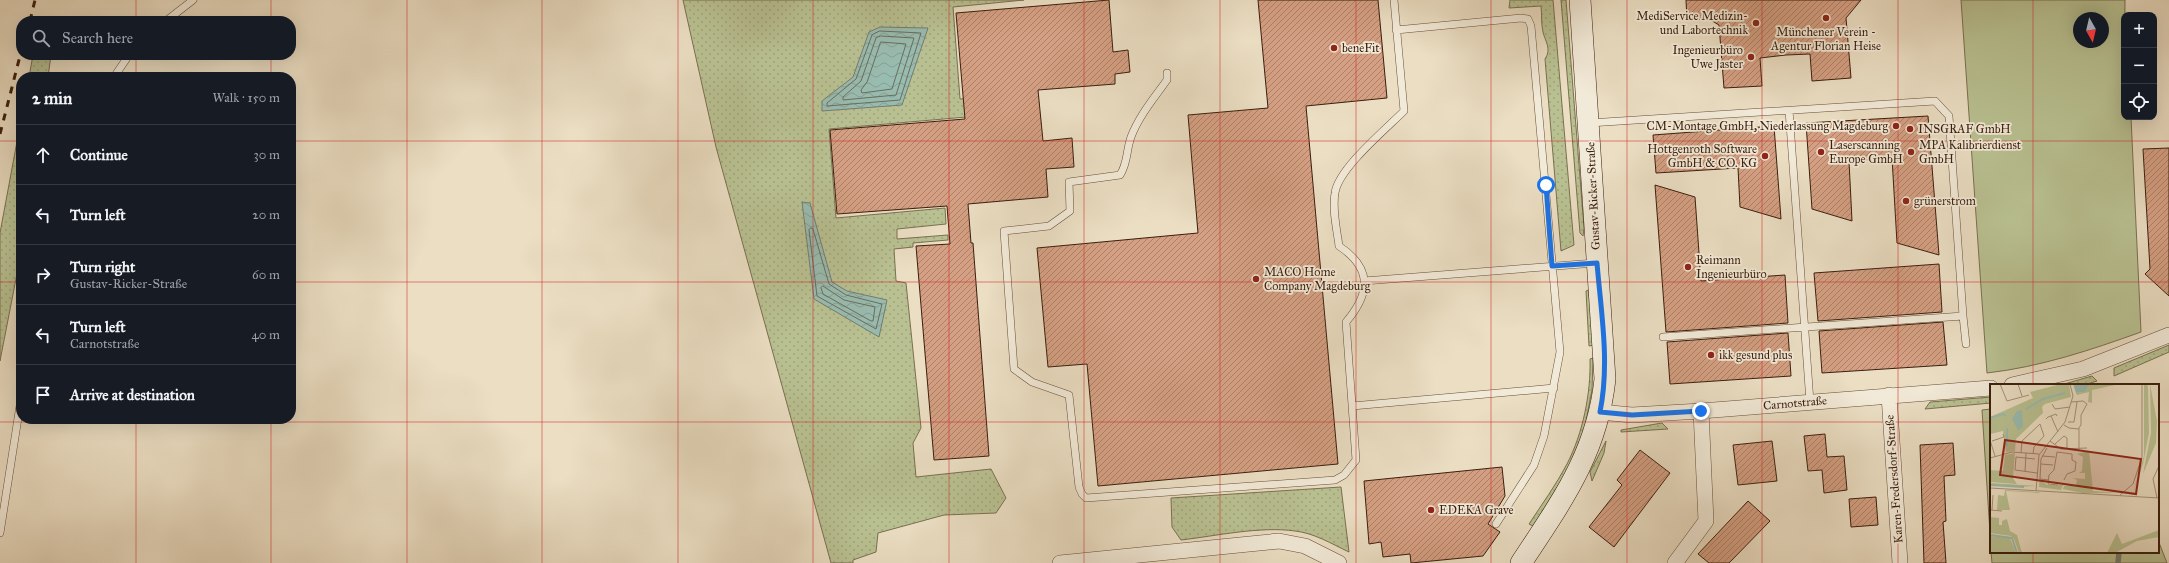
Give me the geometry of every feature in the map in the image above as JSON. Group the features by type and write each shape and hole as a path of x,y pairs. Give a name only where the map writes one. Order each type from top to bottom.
{"street":[{"name":"Gustav-Ricker-Straße","path":"1521,563 1581,467 1591,443 1600,412 1605,379 1580,0"},
{"path":"2016,384 2083,369 2169,335"},
{"name":"Carnotstraße","path":"1600,412 1632,415 1701,411 1990,388"},
{"name":"Karen-Fredersdorf-Straße","path":"1889,395 1900,563"},
{"path":"1675,563 1706,521 1701,411"},
{"path":"1060,563 1183,557 1270,541 1288,542 1305,546 1339,563"}],"lane":[{"path":"172,16 193,0"},
{"path":"1167,73 1167,80 1134,131 1128,148 1126,166 1120,175 1069,182 1070,211 1049,226 1004,231 1014,369 1032,382 1070,395 1080,492 1086,498 1095,499 1335,480 1344,475 1356,460 1346,322 1354,313 1365,294 1362,271 1356,260 1339,246 1334,195 1339,182 1357,158 1404,111 1394,0"},
{"path":"1396,30 1522,18 1530,22 1560,352 1544,436 1534,465 1496,524"},
{"path":"118,72 126,60"},
{"path":"1589,123 1935,101 1949,116 1966,344"},
{"path":"1789,110 1810,402"},
{"path":"1364,281 1597,263"},
{"path":"1663,336 1804,328 1963,316"},
{"path":"1352,406 1554,388"},
{"path":"0,533 17,424"}],"green space":[{"path":"683,0 1024,0 953,7 960,99 1023,94 1024,112 829,129 836,218 945,208 946,224 897,229 897,239 948,235 948,240 913,243 913,247 894,249 896,281 906,283 921,428 913,443 916,477 991,469 1006,498 996,513 944,515 878,533 876,552 853,560 853,563 831,563 716,147"},
{"path":"1510,0 1553,0 1574,245 1561,251 1545,59 1548,48 1542,29 1541,6 1509,8"},
{"path":"1561,0 1566,0 1584,228 1583,236 1580,233"},
{"path":"1961,0 2125,0 2125,12 2121,12 2121,120 2131,120 2141,332 2046,362 1987,373"},
{"path":"32,60 50,60 49,72 30,72"},
{"path":"16,147 16,279 0,361 0,233"},
{"path":"1588,290 1594,345 1589,346 1586,291"},
{"path":"2169,345 2169,352 2114,376 2114,368"},
{"path":"1593,358 1592,390 1584,431 1571,465 1533,526 1529,524 1554,487 1573,452 1585,413 1589,385 1590,359"},
{"path":"2092,376 2097,381 2087,384 2064,384"},
{"path":"1990,397 1990,403 1925,409 1930,402"},
{"path":"1990,409 1990,533 1982,410"},
{"path":"1662,423 1668,429 1621,432 1621,430"},
{"path":"1606,441 1604,453 1592,481 1590,472"},
{"path":"1341,487 1349,552 1316,536 1295,531 1267,530 1238,532 1181,540 1172,527 1171,498"},
{"path":"2159,543 2167,563 1992,563 1991,553 2159,553"}],"water":[{"path":"880,27 928,28 902,105 822,111 822,101 853,77 869,32"},
{"path":"802,202 810,203 832,282 847,291 887,300 879,337 814,299"}],"building":[{"path":"1109,0 1113,52 1128,50 1130,72 1115,74 1115,84 1038,90 1043,141 1072,138 1074,167 1046,169 1048,197 968,204 971,243 973,243 989,456 934,460 916,246 950,244 947,206 837,214 830,130 965,119 956,13"},
{"path":"1258,0 1378,0 1387,98 1306,106 1338,464 1098,486 1087,364 1048,367 1037,248 1198,233 1188,115 1268,108"},
{"path":"1686,0 1861,0 1846,18 1851,78 1812,81 1810,54 1786,55 1760,58 1762,86 1724,88 1719,25 1709,19 1687,20"},
{"path":"1928,116 1939,255 1897,243 1892,158 1849,161 1852,221 1812,209 1806,123"},
{"path":"1774,126 1781,219 1740,207 1738,168 1656,173 1653,135"},
{"path":"2169,148 2169,296 2145,274 2150,269 2143,149"},
{"path":"1655,185 1695,197 1701,281 1785,275 1788,323 1666,332"},
{"path":"1939,264 1942,312 1818,321 1814,273"},
{"path":"1943,322 1947,365 1822,373 1819,331"},
{"path":"1788,333 1791,376 1670,384 1667,342"},
{"path":"1825,434 1827,457 1844,456 1847,490 1824,493 1822,470 1808,471 1804,436"},
{"path":"1772,441 1777,481 1738,485 1733,445"},
{"path":"1953,443 1955,475 1944,476 1946,521 1943,522 1946,563 1924,563 1920,445"},
{"path":"1640,450 1670,473 1614,547 1589,527 1622,485 1617,480"},
{"name":"EDEKA Grave","path":"1502,467 1505,496 1488,524 1500,532 1483,556 1411,563 1410,554 1383,557 1381,542 1369,544 1364,481"},
{"path":"1876,497 1878,525 1851,527 1849,499"},
{"path":"1748,501 1770,521 1729,563 1709,563 1698,554"}],"waterway":[{"path":"2118,563 2119,553"}],"railway":[{"path":"31,16 35,0"},
{"path":"0,134 19,60"}],"place":[{"name":"Münchener Verein - Agentur Florian Heise","path":"1826,18"},
{"name":"MediService Medizin- und Labortechnik","path":"1756,23"},
{"name":"beneFit","path":"1334,48"},
{"name":"Ingenieurbüro Uwe Jaster","path":"1751,57"},
{"name":"CM-Montage GmbH, Niederlassung Magdeburg","path":"1896,126"},
{"name":"INSGRAF GmbH","path":"1910,129"},
{"name":"Laserscanning Europe GmbH","path":"1821,152"},
{"name":"MPA Kalibrierdienst GmbH","path":"1911,152"},
{"name":"Hottgenroth Software GmbH & CO. KG","path":"1765,156"},
{"name":"grünerstrom","path":"1906,201"},
{"name":"Reimann Ingenieurbüro","path":"1688,267"},
{"name":"MACO Home Company Magdeburg","path":"1256,279"},
{"name":"ikk gesund plus","path":"1711,355"},
{"name":"EDEKA Grave","path":"1431,510"}],"route":[{"path":"1546,185 1552,266 1597,263 1605,362 1605,379 1600,412 1608,414 1632,415 1701,411"}]}
